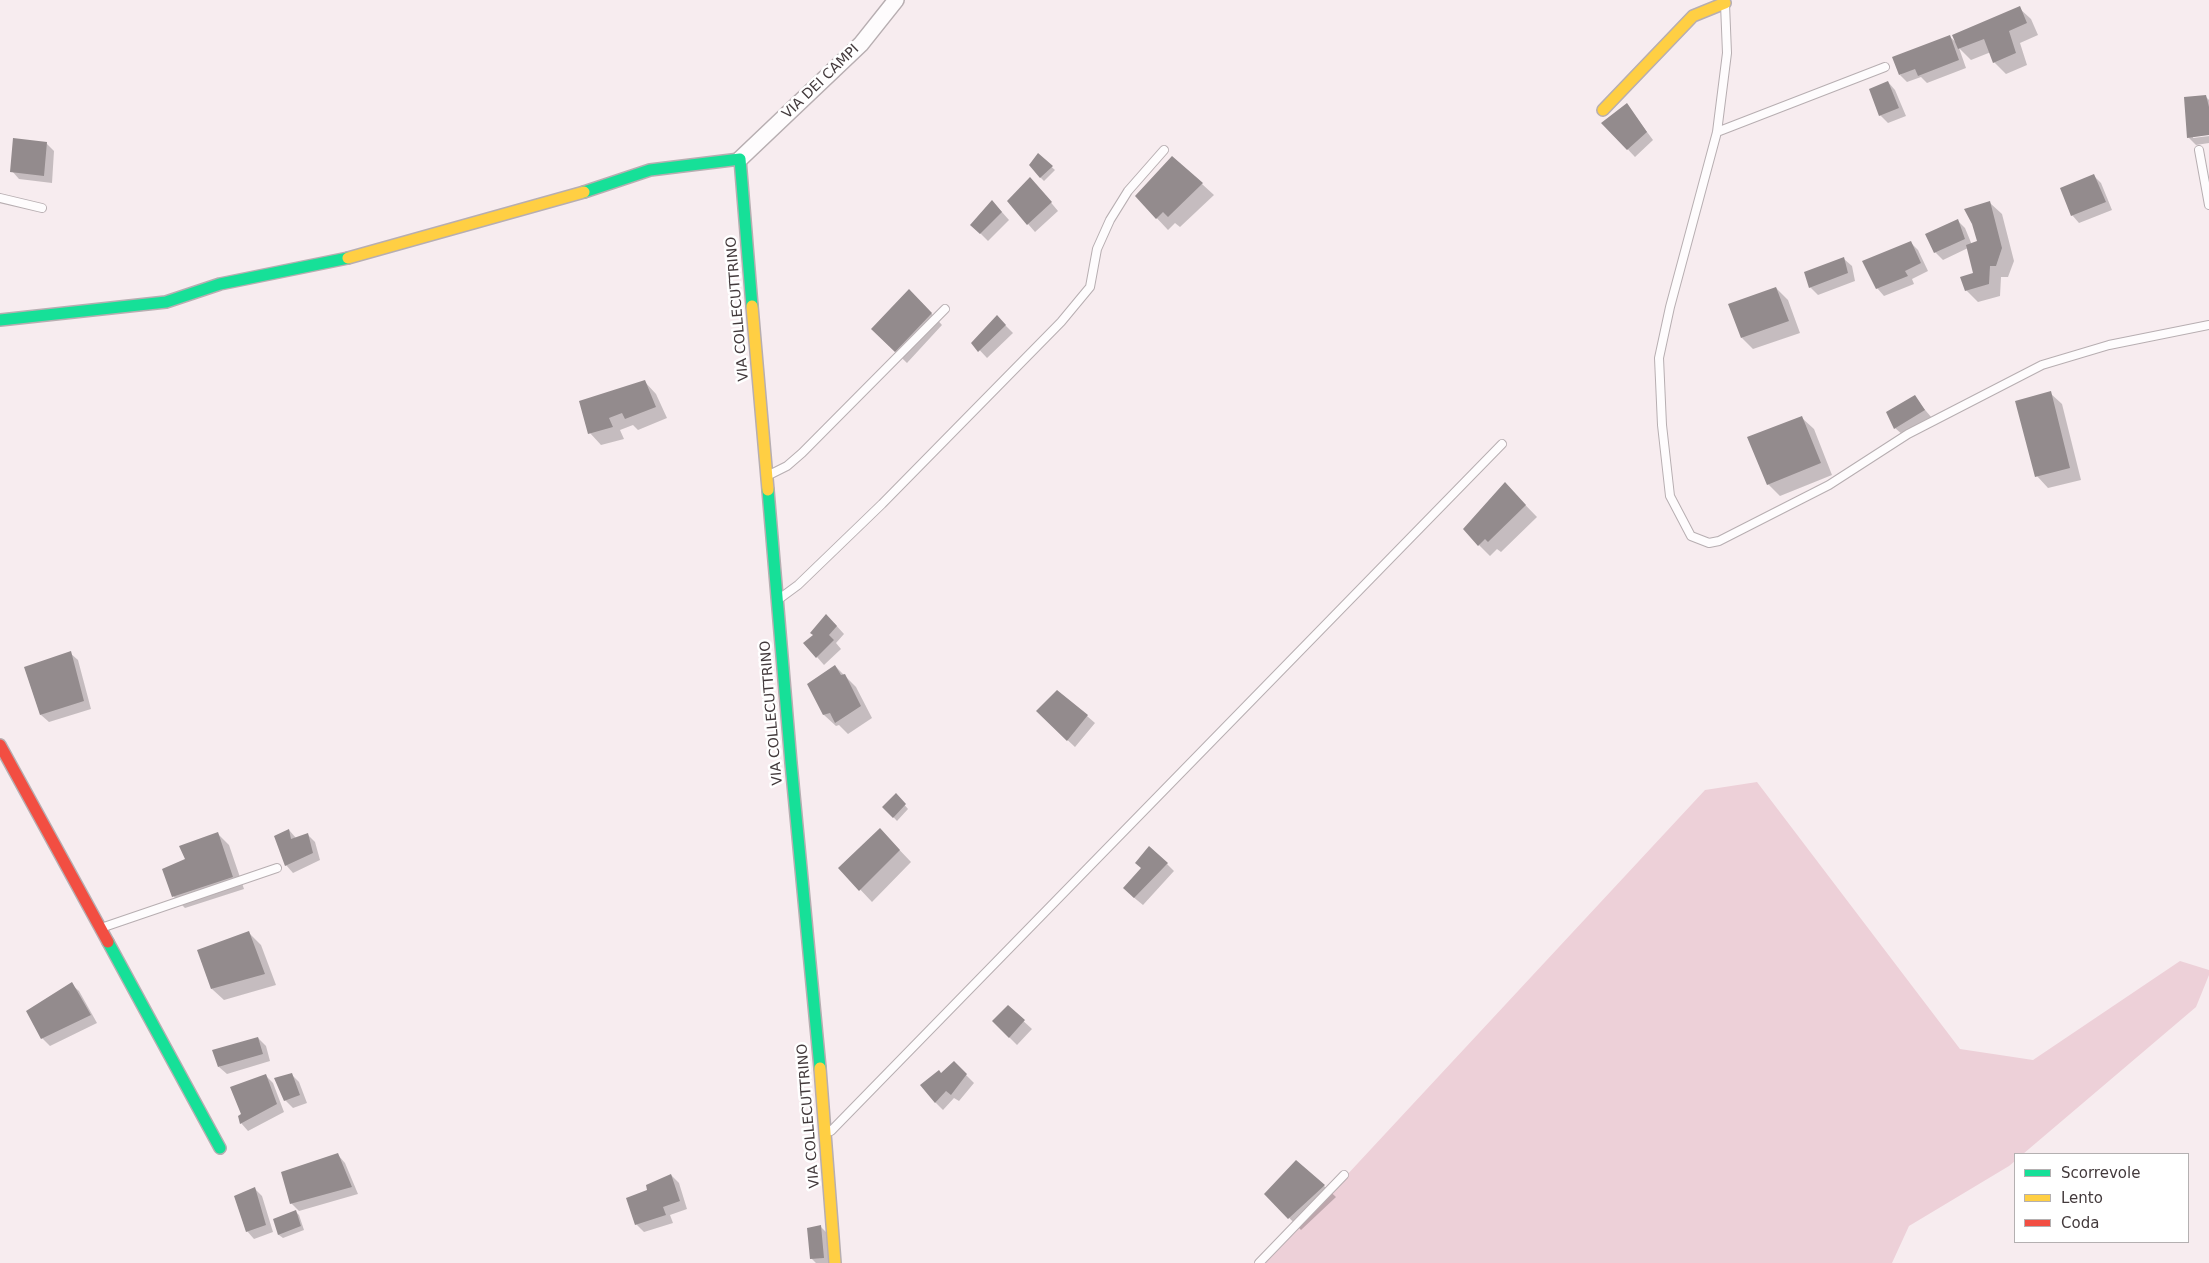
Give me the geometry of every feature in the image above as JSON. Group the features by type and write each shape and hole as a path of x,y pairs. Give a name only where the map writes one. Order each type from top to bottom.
{"street":[{"name":"VIA DEI CAMPI","path":"740,159 861,44 896,0"},
{"path":"1604,110 1693,16 1725,2"},
{"path":"0,320 166,302 220,284 320,265 420,239 578,194 650,170 740,159"},
{"name":"VIA COLLECUTTRINO","path":"740,159 836,1263"},
{"path":"0,745 220,1148"}],"lane":[{"path":"1725,2 1726,53 1717,132 1670,307 1659,358 1662,425 1670,496 1691,536 1709,543 1719,542 1830,484 1908,434 2042,364 2109,345 2209,325"},
{"path":"1717,132 1886,67"},
{"path":"777,600 798,585 819,565 1061,322 1090,287 1097,249 1114,213 1128,191 1164,150"},
{"path":"2199,150 2209,205"},
{"path":"0,198 42,208"},
{"path":"767,476 787,466 802,453 945,309"},
{"path":"826,1136 1224,731 1502,444"},
{"path":"101,928 277,868"},
{"path":"1259,1263 1344,1174"}],"shaded area":[{"path":"1757,782 1960,1049 2033,1060 2180,961 2209,970 2209,975 2196,1007 2024,1153 2014,1153 2014,1162 1909,1226 1892,1263 1265,1263 1705,790"}],"building":[{"path":"2020,6 2027,23 2009,31 2016,53 1993,63 1984,39 1958,49 1952,35"},
{"path":"1950,35 1959,60 1918,76 1915,69 1899,75 1892,57"},
{"path":"1888,81 1899,108 1879,116 1869,89"},
{"path":"2206,95 2209,107 2209,135 2187,138 2184,97"},
{"path":"1627,103 1647,132 1627,150 1601,123"},
{"path":"13,138 47,142 44,176 10,172"},
{"path":"1038,153 1053,166 1040,178 1029,165"},
{"path":"1172,156 1203,183 1168,217 1163,212 1156,219 1135,196"},
{"path":"2094,174 2106,202 2071,216 2060,188"},
{"path":"1030,177 1052,202 1027,225 1007,201"},
{"path":"992,200 1002,212 980,234 970,225"},
{"path":"1990,201 2002,248 1996,266 1990,266 1989,284 1965,291 1960,277 1973,273 1966,245 1977,241 1972,224 1964,209"},
{"path":"1958,219 1965,239 1934,253 1925,234"},
{"path":"1911,241 1921,263 1905,271 1908,276 1876,289 1862,261"},
{"path":"1844,257 1848,273 1809,288 1804,272"},
{"path":"1776,287 1789,321 1741,338 1728,304"},
{"path":"909,289 932,313 895,352 871,329"},
{"path":"997,315 1006,325 978,352 971,343"},
{"path":"645,380 656,407 625,419 622,413 609,418 613,427 588,434 579,401"},
{"path":"2051,391 2070,468 2035,477 2015,401"},
{"path":"1915,395 1925,410 1894,429 1886,412"},
{"path":"1802,416 1821,463 1767,485 1747,437"},
{"path":"1505,482 1526,505 1488,542 1485,539 1478,546 1463,529"},
{"path":"826,614 837,626 829,635 834,640 816,658 803,643 813,635 810,633"},
{"path":"71,651 84,701 40,715 24,667"},
{"path":"835,665 841,675 845,674 861,706 835,723 830,713 823,715 807,684"},
{"path":"1057,690 1088,715 1067,741 1036,711"},
{"path":"896,793 906,804 893,818 882,807"},
{"path":"880,828 900,850 859,891 838,868"},
{"path":"289,829 291,839 308,833 313,853 285,866 274,836"},
{"path":"218,832 233,877 172,897 162,869 185,859 179,846"},
{"path":"1149,846 1168,863 1134,898 1123,888 1141,868 1135,863"},
{"path":"249,931 265,974 211,989 197,950"},
{"path":"72,982 91,1015 41,1039 26,1011"},
{"path":"1008,1005 1025,1020 1009,1038 992,1021"},
{"path":"258,1037 263,1054 218,1067 212,1050"},
{"path":"954,1061 967,1074 951,1095 946,1091 935,1103 920,1085 939,1070 941,1073"},
{"path":"292,1073 300,1095 284,1101 274,1078"},
{"path":"266,1074 277,1104 240,1124 238,1116 241,1114 230,1087"},
{"path":"338,1153 352,1187 290,1204 281,1172"},
{"path":"1296,1160 1325,1185 1288,1219 1264,1194"},
{"path":"671,1174 680,1201 663,1207 666,1215 635,1225 626,1198 647,1190 646,1185"},
{"path":"255,1187 266,1225 246,1232 234,1196"},
{"path":"296,1210 301,1226 278,1235 273,1219"},
{"path":"821,1225 824,1258 810,1259 807,1228"}],"traffic: fast":[{"path":"584,192 650,170 740,159 752,306"},
{"path":"0,320 166,302 220,284 348,258"},
{"path":"768,490 791,763 820,1068"},
{"path":"108,942 220,1148"}],"traffic: slow":[{"path":"1603,110 1693,16 1725,3"},
{"path":"348,258 584,192"},
{"path":"752,306 768,490"},
{"path":"820,1068 835,1263"}],"traffic: jam":[{"path":"0,745 108,942"}]}
